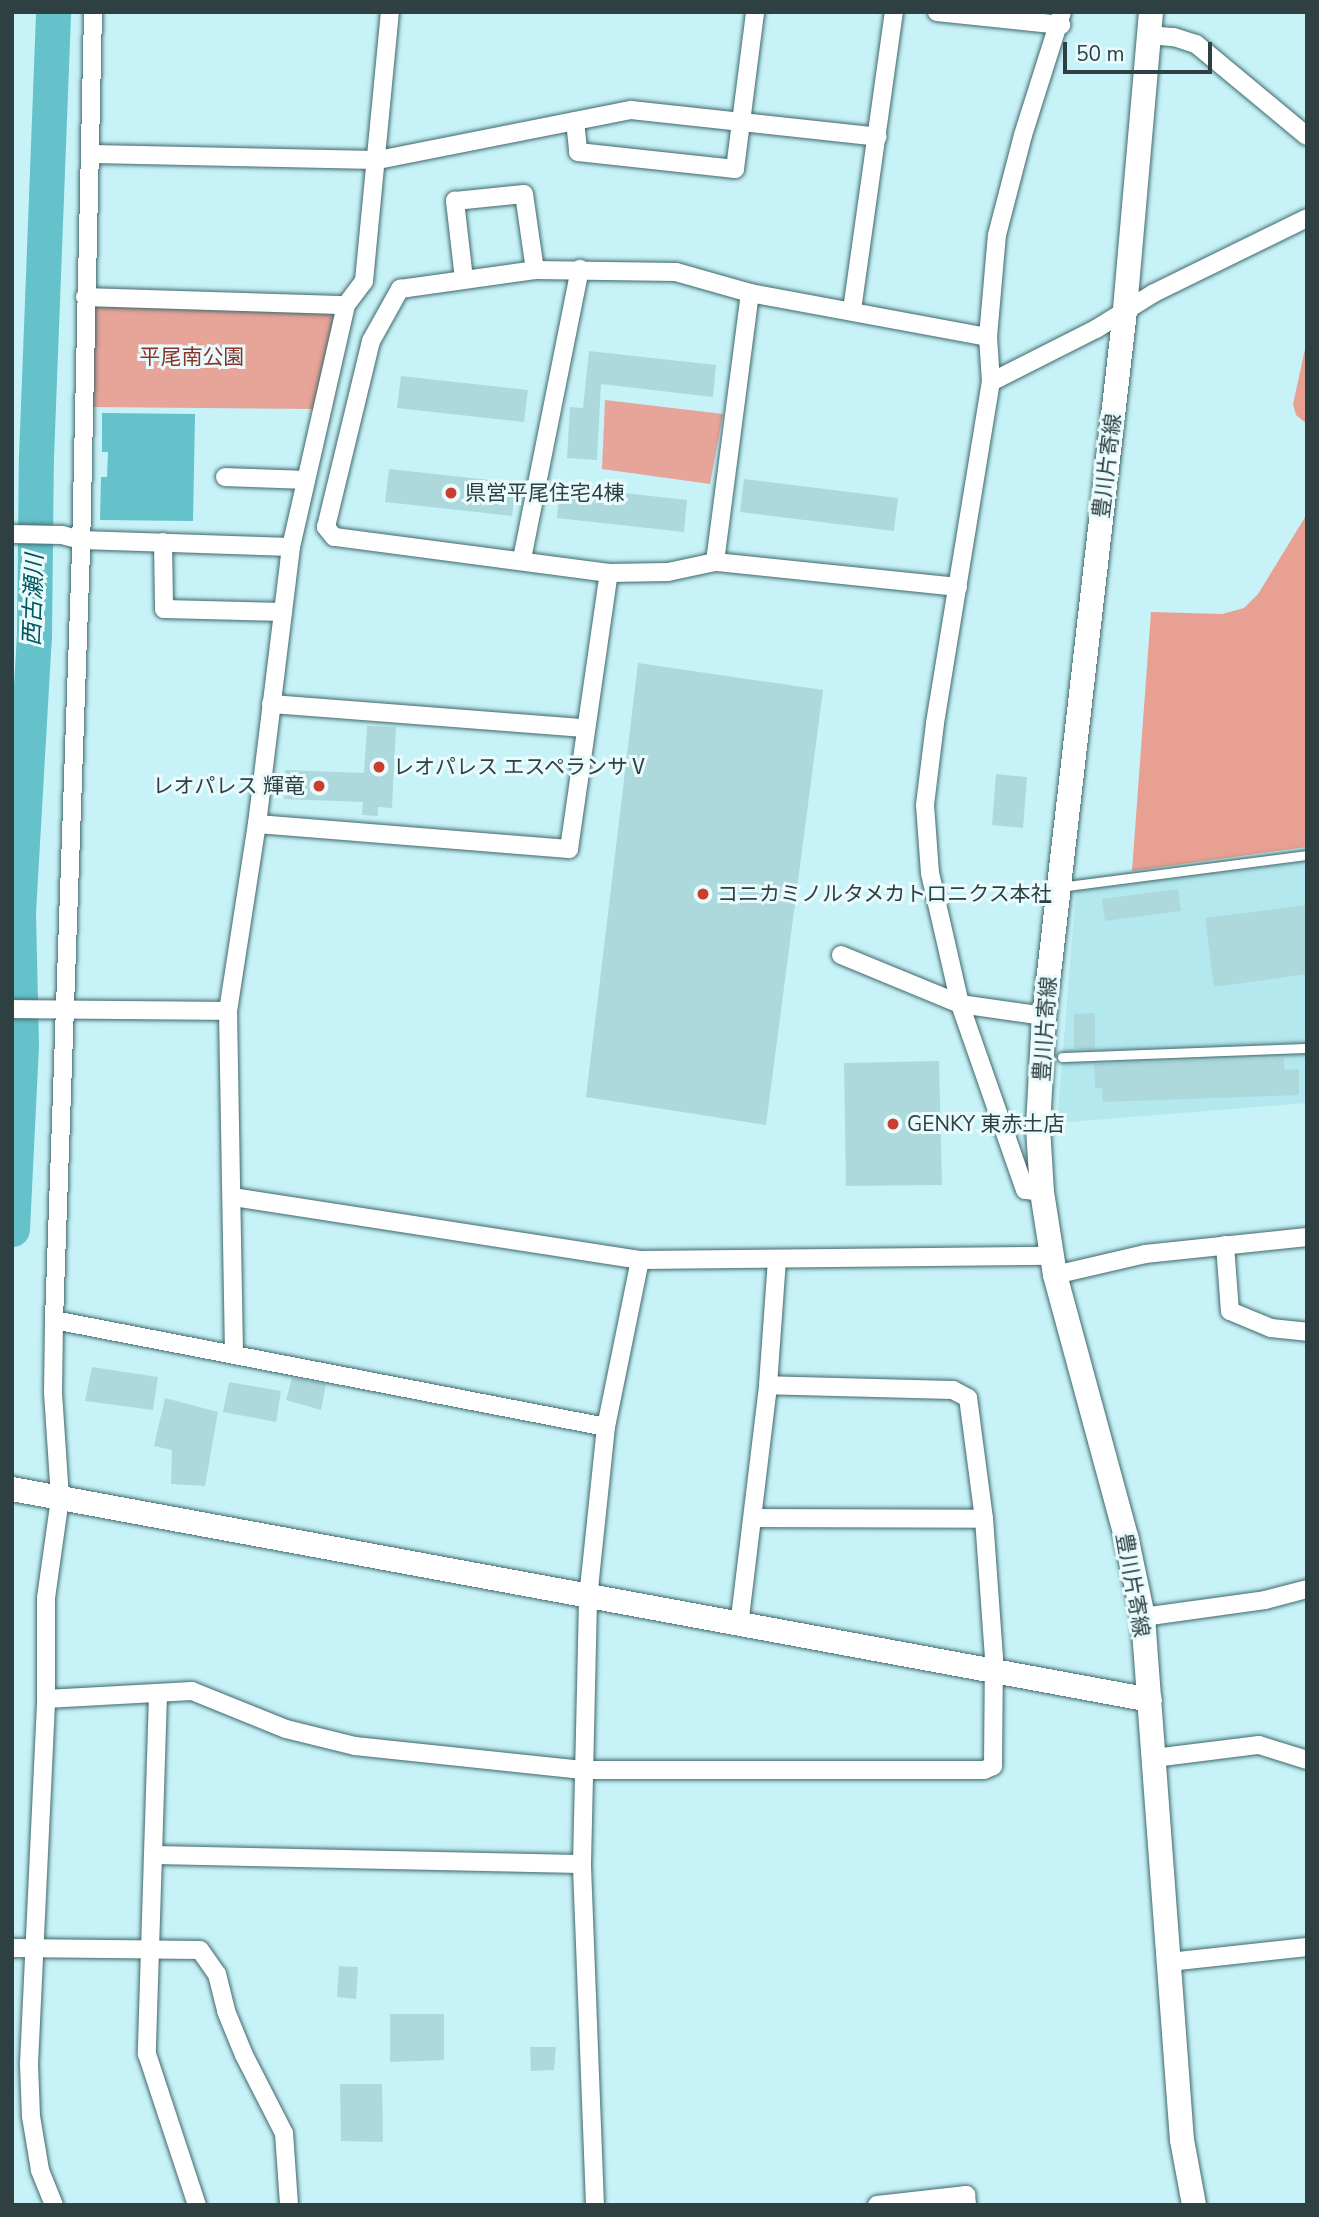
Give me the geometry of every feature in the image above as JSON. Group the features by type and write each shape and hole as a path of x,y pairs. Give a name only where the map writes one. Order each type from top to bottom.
{"main road":[{"name":"豊川片寄線","path":"1150,24 1125,311 1044,1016 1038,1126 1042,1192 1053,1266 1126,1536 1143,1617 1182,2140 1194,2205"},
{"path":"12,1489 992,1673 1150,1700"}],"street":[{"path":"54,2205 40,2169 31,2116 29,2064 46,1699 46,1598 60,1498 53,1393 54,1320 81,540 93,12"},
{"path":"234,1354 228,1011 257,824 291,547 346,305 364,281 378,160 390,12"},
{"path":"575,121 578,152 735,169 755,12"},
{"path":"852,310 894,12"},
{"path":"937,12 1061,18 1023,135 997,234 988,337 991,382 935,723 925,805 930,873 960,1004 1025,1190 1042,1192"},
{"path":"1150,24 1174,37 1196,44 1307,136"},
{"path":"90,154 378,160 631,110 878,137"},
{"path":"464,279 455,201 524,194 535,270"},
{"path":"991,382 1154,293 1307,218"},
{"path":"522,559 580,269"},
{"path":"958,587 715,562 668,572 609,573 522,559 334,537 326,527 371,341 400,289 535,270 676,272 750,293 988,337"},
{"path":"715,562 750,293"},
{"path":"85,297 346,305"},
{"path":"225,477 306,480"},
{"path":"12,534 62,535 81,540 291,547"},
{"path":"163,542 164,609 283,612"},
{"path":"257,824 569,849 609,573"},
{"path":"271,704 585,728"},
{"path":"841,955 960,1004 1044,1016"},
{"path":"12,1009 228,1011"},
{"path":"233,1197 640,1260 777,1259 1053,1266 1307,1237"},
{"path":"1225,1245 1230,1311 1270,1328 1307,1332"},
{"path":"739,1626 768,1385 777,1259"},
{"path":"595,2205 582,1864 588,1598 606,1427 640,1260"},
{"path":"54,1320 606,1427"},
{"path":"46,1699 158,1695 192,1691 286,1729 355,1746 583,1770 984,1770 993,1766 992,1673 995,1658 984,1519 968,1398 953,1390 768,1385"},
{"path":"753,1518 984,1519"},
{"path":"1143,1617 1265,1600 1307,1589"},
{"path":"158,1695 147,2054 197,2205"},
{"path":"1154,1758 1259,1745 1307,1760"},
{"path":"153,1855 582,1864"},
{"path":"1168,1962 1307,1947"},
{"path":"15,1948 200,1950 217,1974 226,2011 244,2055 284,2133 289,2205"},
{"path":"877,2205 966,2195 967,2205"}],"lane":[{"path":"1059,887 1307,855"},
{"path":"1062,1057 1307,1048"}],"shaded area":[{"path":"1307,340 1307,424 1296,415 1293,404"},
{"path":"102,413 195,414 193,521 100,520 101,477 107,477 108,452 102,452"},
{"path":"1307,514 1307,847 1132,871 1151,612 1222,614 1244,608 1258,594"},
{"path":"1307,848 1307,1103 1057,1123 1077,879"}],"green space":[{"name":"平尾南公園","path":"91,303 339,311 315,409 90,407"},
{"path":"605,400 723,414 710,484 602,469"}],"building":[{"path":"589,351 716,365 713,397 601,384 597,460 567,458 570,407 583,408"},
{"path":"401,376 528,390 524,422 397,408"},
{"name":"県営平尾住宅4棟","path":"389,469 516,483 512,516 385,502"},
{"path":"744,479 898,498 894,531 740,512"},
{"path":"560,486 687,500 684,532 557,518"},
{"name":"コニカミノルタメカトロニクス本社","path":"638,663 823,690 766,1125 586,1097"},
{"path":"367,726 396,727 392,808 378,807 378,816 362,815 363,802 284,799 285,770 364,773"},
{"path":"996,774 1027,777 1023,828 992,825"},
{"path":"1178,889 1181,911 1105,921 1102,899"},
{"path":"1307,905 1307,974 1214,987 1205,918"},
{"path":"1095,1013 1095,1049 1074,1049 1074,1014"},
{"path":"1284,1058 1285,1070 1299,1069 1299,1095 1103,1102 1102,1088 1095,1088 1094,1064"},
{"name":"GENKY 東赤土店","path":"939,1061 942,1185 846,1186 844,1063"},
{"path":"92,1367 158,1377 153,1410 85,1401"},
{"path":"292,1378 326,1384 321,1410 286,1400"},
{"path":"229,1382 281,1391 276,1422 223,1412"},
{"path":"165,1398 218,1412 205,1486 171,1484 172,1450 154,1446"},
{"path":"339,1966 358,1967 356,1999 337,1997"},
{"path":"390,2014 444,2014 444,2060 390,2062"},
{"path":"530,2047 556,2047 554,2070 531,2071"},
{"path":"340,2084 382,2084 383,2142 341,2141"}],"waterway":[{"name":"西古瀬川","path":"12,1229 21,1045 18,912 34,636 36,457 53,12"}],"place":[{"name":"県営平尾住宅4棟","path":"451,493"},
{"name":"レオパレス エスペランサⅤ","path":"379,767"},
{"name":"レオパレス 輝竜","path":"319,786"},
{"name":"コニカミノルタメカトロニクス本社","path":"703,894"},
{"name":"GENKY 東赤土店","path":"893,1124"}]}
